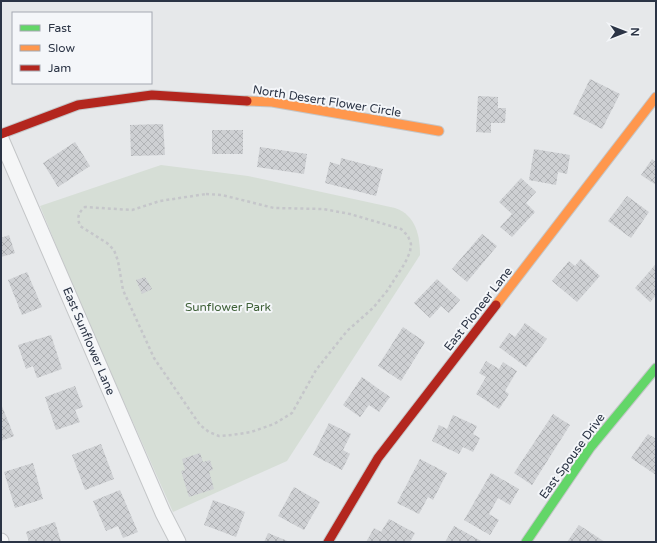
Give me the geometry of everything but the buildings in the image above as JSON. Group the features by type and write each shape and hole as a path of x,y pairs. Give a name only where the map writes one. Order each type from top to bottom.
{"street":[{"name":"North Desert Flower Circle","path":"1,134 78,105 152,95 272,102 439,131"},
{"name":"East Pioneer Lane","path":"328,542 378,458 656,97"},
{"name":"East Sunflower Lane","path":"1,140 163,513 178,542"},
{"name":"East Spouse Drive","path":"526,542 590,448 656,368"}],"path":[{"path":"206,194 222,195 274,208 323,209 350,214 401,229 408,236 411,244 410,252 405,263 387,291 372,308 347,331 316,370 292,413 274,424 251,432 219,436 209,432 200,425 154,358 123,290 118,261 114,250 107,243 80,226 78,217 80,212 85,207 132,210 160,201 206,194"}],"green space":[{"name":"Sunflower Park","path":"161,165 248,176 395,208 402,211 412,221 418,234 420,248 420,255 287,461 173,512 78,299 40,206"}],"traffic: fast":[{"path":"526,542 590,448 656,368"}],"traffic: slow":[{"path":"496,305 656,97"},
{"path":"247,101 272,102 439,131"}],"traffic: jam":[{"path":"1,134 78,105 152,95 247,101"},
{"path":"328,542 378,458 496,305"}]}
